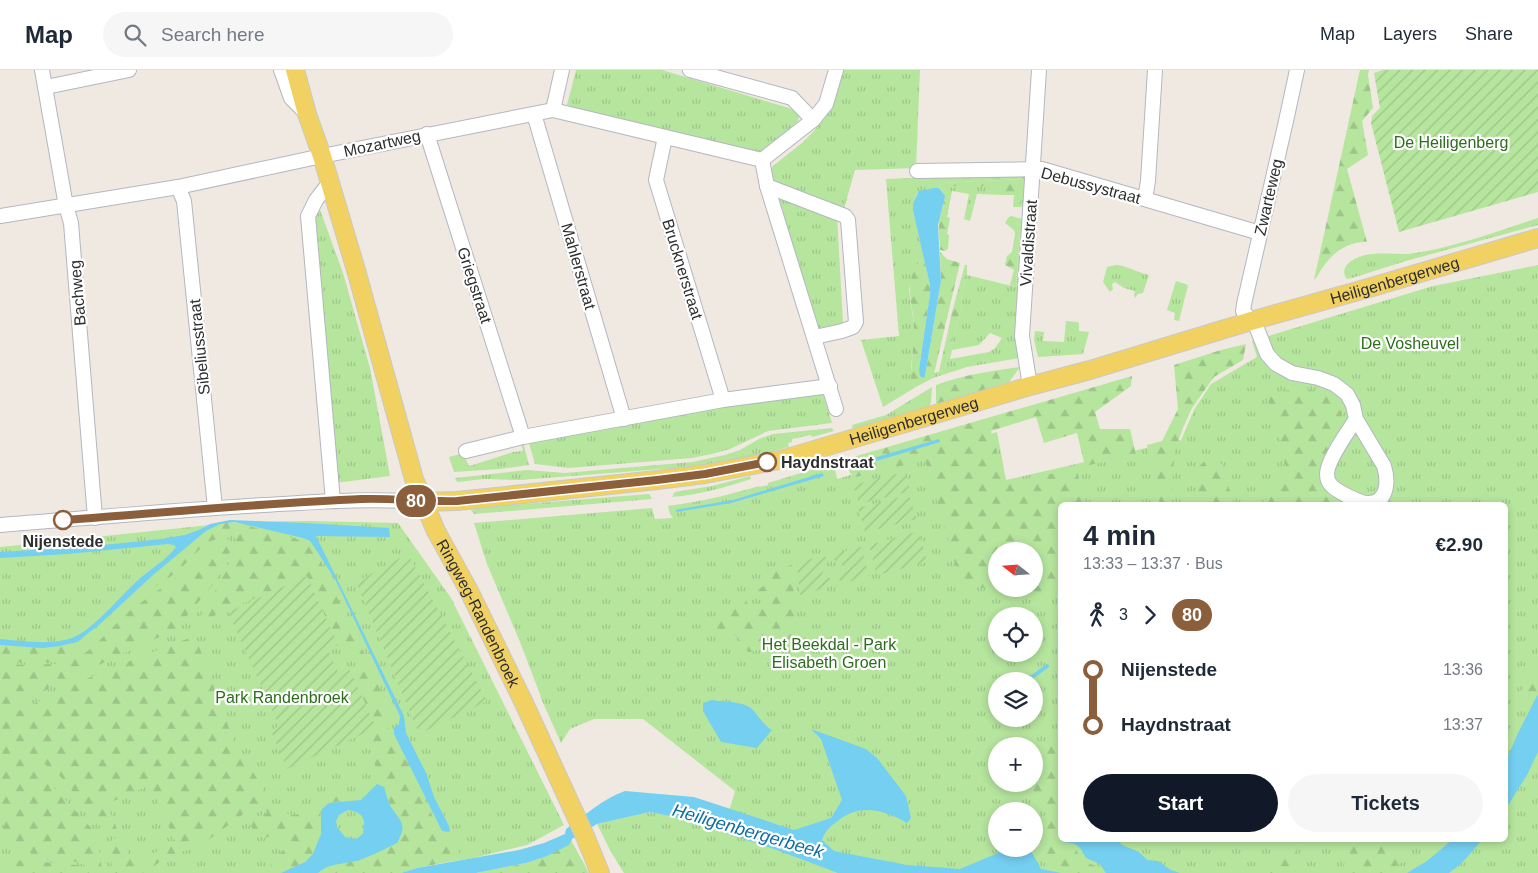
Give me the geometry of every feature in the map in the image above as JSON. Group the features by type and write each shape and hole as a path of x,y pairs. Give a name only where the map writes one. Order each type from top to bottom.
{"main road":[{"name":"Ringweg-Randenbroek","path":"296,70 307,114 322,156 356,270 414,479 436,531 469,591 582,828"},
{"name":"Heiligenbergerweg","path":"423,502 457,501 657,480 705,474 759,464 797,455 1090,370 1538,238"},
{"path":"582,828 600,873"},
{"path":"582,828 613,873"}],"street":[{"name":"Bachweg","path":"42,70 66,206 71,223 95,518"},
{"path":"46,87 129,70"},
{"name":"Ringweg-Randenbroek","path":"281,70 291,98 307,114"},
{"path":"553,110 562,70"},
{"path":"690,70 792,98 813,120"},
{"path":"836,70 826,104 813,120 762,160 767,186 836,409"},
{"name":"Vivaldistraat","path":"1030,386 1022,336 1039,70"},
{"path":"1145,199 1148,181 1155,70"},
{"name":"Zwarteweg","path":"1251,321 1244,313 1244,304 1296,70"},
{"name":"Mozartweg","path":"0,216 178,187 427,134 553,110 762,160"},
{"name":"Mahlerstraat","path":"534,114 624,419"},
{"name":"Griegstraat","path":"427,134 523,437"},
{"name":"Brucknerstraat","path":"665,137 656,180 723,400"},
{"name":"Debussystraat","path":"918,171 1042,170 1260,233"},
{"path":"330,182 316,200 308,216 333,501"},
{"path":"767,186 845,216 848,220 856,322 853,327 815,337"},
{"name":"Sibeliusstraat","path":"178,187 184,201 215,508"},
{"path":"1251,321 1256,326 1267,354 1276,364 1292,373 1326,381 1341,388 1350,400 1356,419 1384,466 1387,484 1382,495 1374,502 1348,501 1328,481 1327,472 1330,464 1340,442 1356,419"},
{"path":"466,451 523,437 723,400 830,386"},
{"name":"Heiligenbergerweg","path":"0,524 365,499 423,502"}],"green space":[{"path":"576,70 662,70 789,108 797,112 799,116 798,121 765,150 755,151 739,148 605,117 567,105"},
{"path":"841,70 920,70 916,168 855,170 844,209 772,184 770,171 773,166 802,143 823,119 832,99"},
{"path":"1360,70 1369,70 1368,75 1373,108 1362,121 1368,155 1347,169 1367,242 1354,243 1342,248 1327,262 1314,280"},
{"name":"De Heiligenberg","path":"1383,70 1538,70 1538,192 1399,232 1371,123 1372,116 1380,108 1374,73"},
{"path":"1018,174 1026,177 1025,205 1021,207 1021,179 940,183 939,188 917,194 913,203 913,211 924,258 914,272 909,289 914,325 911,367 913,385 916,387 883,407 861,340 899,336 886,179"},
{"path":"1022,179 1021,207 1013,207 1014,195 1004,195 1002,193 1002,186 952,186 945,216 950,218 947,234 949,235 948,249 945,251 940,250 939,220 943,196 939,188 940,183"},
{"path":"952,186 1002,186 1002,193 1004,195 977,194 970,221 964,219 969,194 952,191 947,217 944,217"},
{"path":"783,195 837,215 843,323 841,325 821,332 816,328 778,204"},
{"path":"319,207 343,273 370,368 390,476 335,483 312,212"},
{"path":"1011,216 1018,218 1017,228 1020,228 1016,287 1010,285 1014,270 1005,265 1007,256 1012,252 1015,234 1014,230 1005,223"},
{"path":"1018,218 1020,218 1024,221 1020,358 967,367 933,378 934,373 944,370 962,306 961,293 967,275 1016,287 1020,229 1017,228","holes":["990,333 1002,338 995,348 989,352 950,359 952,350 979,345"]},
{"path":"1538,218 1538,225 1406,261 1352,278 1347,279 1344,272 1349,263 1356,258 1366,255 1380,253 1409,254 1432,250 1478,238"},
{"path":"940,252 947,259 960,263 933,378 916,387 911,380 914,329 910,283 912,275 924,258 930,294 919,369 925,376 941,281"},
{"path":"965,265 967,265 967,275 961,293 962,306 944,370 939,372 952,312"},
{"path":"1116,265 1149,275 1143,293 1138,294 1135,298 1135,291 1124,288 1115,282 1112,284 1113,289 1110,292 1103,282 1107,267"},
{"name":"Het Beekdal - Park Elisabeth Groen","path":"1538,265 1538,873 624,873 597,824 650,812 683,819 723,832 735,791 643,719 594,719 570,729 561,743 487,564 474,523 652,508 655,519 673,518 668,506 768,485 768,483 834,463 837,479 997,432 1006,480 1181,440 1194,410 1211,384 1257,357 1252,341 1433,286"},
{"path":"1176,281 1188,285 1179,321 1174,320 1175,313 1167,310"},
{"path":"1066,321 1078,322 1079,331 1089,332 1083,354 1038,357 1034,340 1035,331 1044,332 1043,341 1064,342"},
{"path":"1246,344 1243,360 1214,377 1192,408 1175,451 1170,502 1159,502 1147,445 1162,441 1178,409 1174,365"},
{"path":"1020,367 1010,382 938,404 936,403 936,385 967,376"},
{"path":"1132,376 1131,386 1095,412 1100,429 1130,429 1136,455 1085,466 1077,433 1044,443 1036,417 991,431 1005,484 1077,468 1083,502 1058,502 1058,595 1043,595 1043,542 988,542 988,589 961,584 925,460 856,477 850,473 846,460 860,455"},
{"path":"932,387 929,407 853,430 852,425 886,415"},
{"path":"1298,387 1319,392 1333,399 1339,406 1342,416 1319,472 1323,486 1345,498 1343,502 1265,502 1286,467 1268,396"},
{"path":"815,392 823,394 832,423 768,431 730,449 692,458 568,468 535,464 528,440"},
{"path":"832,428 834,431 812,437 811,435 792,439 792,442 788,443 789,447 739,460 701,466 520,480 484,479 457,482 455,478 527,470 565,473 692,462 740,450 761,438 773,434"},
{"path":"521,442 523,442 529,465 454,472 449,457 464,453 470,466 513,452 523,451"},
{"path":"1208,458 1222,464 1233,502 1200,502 1194,471"},
{"path":"905,472 910,491 859,504 853,485"},
{"path":"750,476 751,479 722,488 672,497 675,492 712,486"},
{"path":"649,494 652,499 474,514 471,510 485,507"},
{"path":"909,495 917,519 865,532 858,508"},
{"path":"230,522 230,534 206,543 177,572 140,597 118,616 96,640 80,652 64,659 50,662 0,661 0,645 55,647 72,644 80,640 107,619 138,587 201,536 217,525"},
{"name":"Park Randenbroek","path":"238,522 398,523 451,598 564,825 527,845 469,859 417,866 395,873 0,873 0,547"},
{"path":"238,523 307,542 320,560 388,707 388,730 391,729 441,834 449,835 463,859 401,873 318,873 327,867 360,860 397,843 394,810 390,805 384,787 377,784 359,800 334,802 325,805 320,814 320,841 311,856 297,867 272,873 270,862 273,857 283,850 284,841 278,838 264,838 256,835 251,826 253,819 267,813 265,808 296,815 324,798 351,792 372,778 378,779 372,752 365,734 374,723 350,668 356,665 346,643 339,646 307,576 202,621 203,609 211,599 232,557 235,542 234,524"},
{"path":"919,531 927,562 877,575 869,545"},
{"path":"228,539 230,541 230,552 227,562 211,587 175,630 55,685 63,663 78,658 93,647 128,612 182,573 214,544"},
{"path":"861,547 869,576 840,584 843,566 834,560 833,554"},
{"path":"408,554 487,701 419,734 356,582"},
{"path":"825,555 827,563 822,573 831,579 833,586 800,595 797,563"},
{"path":"792,565 796,633 792,639 778,641 770,647 748,652 735,635 726,631 714,631 731,606 745,596 749,610 763,603 763,598 754,592 767,584 775,569"},
{"path":"307,576 338,645 328,650 339,675 350,670 374,723 365,733 287,769 271,731 279,726 228,612"},
{"path":"192,637 196,638 233,739 267,795 264,804 242,815 207,841 194,848 168,856 147,871 142,873 113,873 108,844 112,840 121,836 132,862 176,843 150,785 107,804 117,829 105,832 60,776 0,730 0,720 99,673"},
{"path":"0,664 57,664 48,689 29,700 0,712"},
{"path":"1538,668 1538,694 1532,707 1519,694 1532,673"},
{"path":"0,740 16,752 0,771"},
{"path":"1058,741 1058,843 1073,847 1081,860 1098,867 1101,873 1076,873 1063,867 1042,862 1040,857 1043,857 1043,818 1046,813 1043,811 1043,802 1031,801 1026,792 1043,792 1043,745"},
{"path":"22,757 45,778 94,831 98,842 102,870 72,861 47,860 17,847 7,846 0,809 0,776 17,759"},
{"path":"571,840 589,873 476,873 526,863 545,857"},
{"path":"1283,842 1300,842 1288,873 1267,873"},
{"path":"1354,842 1385,842 1392,844 1402,853 1404,861 1385,873 1340,873"},
{"path":"23,859 77,865 90,873 17,873 13,864"}],"water":[{"path":"939,188 945,196 938,225 941,281 925,376 923,378 920,376 919,369 930,285 913,211 913,203 919,191"},
{"path":"939,439 940,442 853,468 852,466 853,464"},
{"path":"822,473 824,476 731,503 676,512 676,510 680,509 733,500"},
{"path":"230,520 389,528 390,537 316,536 404,716 406,733 426,773 434,797 450,831 442,831 394,734 394,728 399,724 400,716 336,581 310,541 303,538 235,522 220,524 206,531 77,642 42,648 0,645 0,639 34,642 61,641 86,630 176,547 168,544 68,554 0,558 0,552 84,547 161,539 185,535 210,524"},
{"path":"1538,694 1538,752 1527,775 1508,805 1508,756"},
{"path":"712,700 748,706 772,730 757,748 721,742 703,711 703,703"},
{"name":"Heiligenbergerbeek","path":"811,729 866,749 877,758 906,796 911,818 907,823 882,812 873,810 856,811 839,820 825,833 822,840 834,851 907,865 960,869 988,857 1034,857 1041,869 1061,873 838,873 774,849 683,819 650,812 597,824 572,839 569,845 545,857 526,863 476,873 401,873 417,868 519,850 544,843 565,834 566,829 594,808 609,798 625,791 694,797 794,830 831,818 842,800 821,739"},
{"path":"377,784 384,787 391,807 403,827 397,843 360,860 327,867 318,873 281,873 305,862 313,854 321,834 322,809 329,803 361,800","holes":["348,810 361,815 364,821 363,834 356,839 345,837 337,827 336,821 339,815"]},
{"path":"1062,842 1120,842 1122,845 1139,852 1147,860 1158,861 1171,870 1180,873 1106,873 1100,864 1086,858 1082,850 1071,843"},
{"path":"1450,842 1480,842 1462,863 1449,873 1407,873 1427,861"}],"waterway":[{"path":"1039,672 1047,666"}],"bus line":[{"name":"80","path":"63,520 365,499 423,502 457,501 705,474 767,462"}],"place":[{"name":"Haydnstraat","path":"767,462"},
{"name":"Nijenstede","path":"63,520"}],"park label":[{"name":"De Vosheuvel","path":"1410,343"}]}
